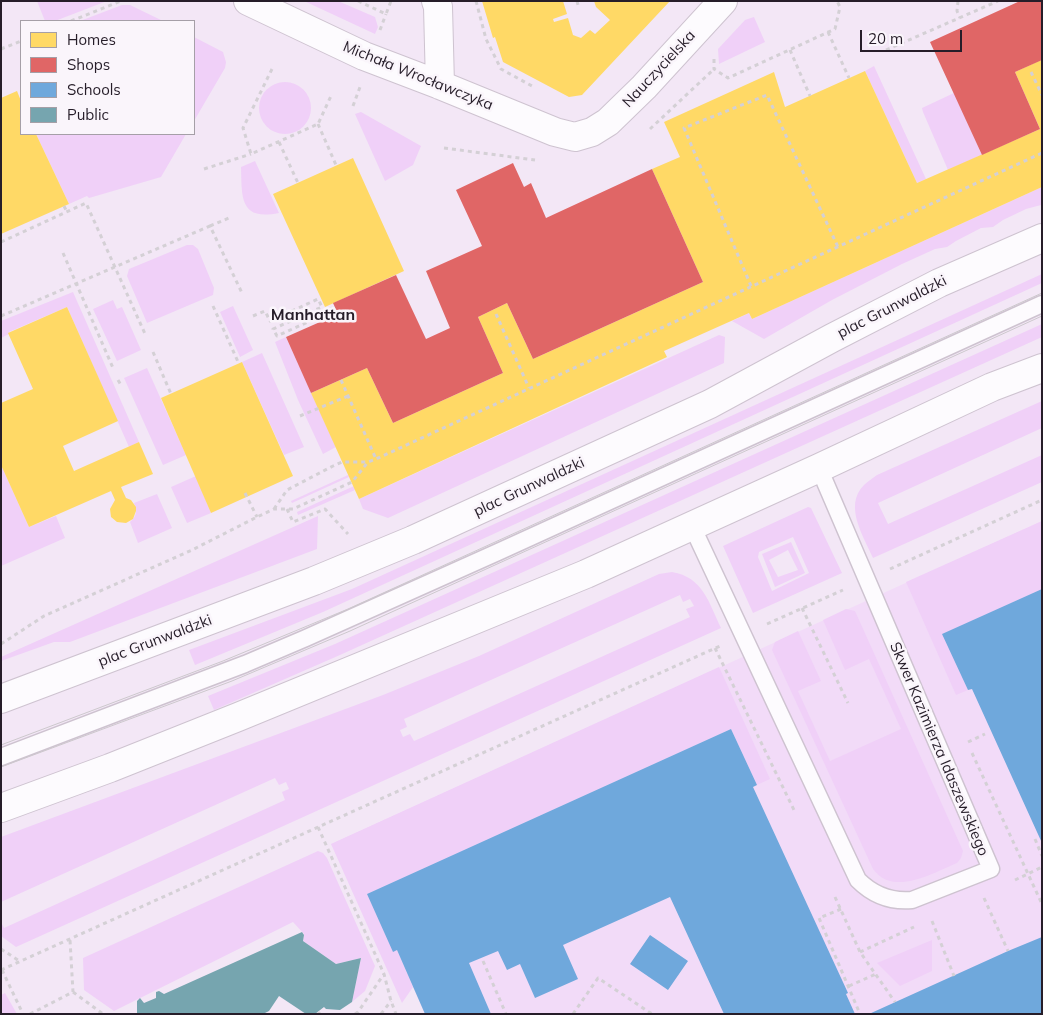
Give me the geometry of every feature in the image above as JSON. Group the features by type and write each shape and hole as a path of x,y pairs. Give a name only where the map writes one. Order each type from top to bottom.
{"main road":[{"name":"Michała Wrocławczyka","path":"248,1 364,56 555,132 575,137 592,132"},
{"path":"436,1 438,7 440,85"},
{"name":"Nauczycielska","path":"592,132 608,122 644,87 722,1"},
{"name":"plac Grunwaldzki","path":"1,699 296,588 413,540 710,404 824,342 940,283 1042,238"},
{"path":"1,808 110,768 247,714 577,578 992,387 1042,368"}],"lane":[{"path":"1,757 245,664 507,548 1042,304"},
{"name":"Skwer Kazimierza Idaszewskiego","path":"692,526 858,880 868,890 882,897 899,901 912,900 991,869 819,468"}],"path":[{"path":"74,20 121,1"},
{"path":"358,1 386,14 391,1"},
{"path":"476,1 486,39 501,69"},
{"path":"714,53 714,69 728,78 835,29 840,8 838,1"},
{"path":"958,1 957,12 960,18"},
{"path":"886,50 998,1"},
{"path":"828,32 849,78"},
{"path":"1,49 20,41"},
{"path":"790,50 810,96"},
{"path":"251,154 243,128 272,69"},
{"path":"1031,72 1042,95"},
{"path":"751,286 684,128 767,95 838,246"},
{"path":"204,169 251,154 318,124 331,96"},
{"path":"318,124 336,165"},
{"path":"279,142 298,183"},
{"path":"274,509 286,490 333,466 342,462 368,462 376,459 1042,152"},
{"path":"1,242 86,203 146,336"},
{"path":"64,206 67,212"},
{"path":"1,316 229,218"},
{"path":"210,226 242,293"},
{"path":"63,253 113,368"},
{"path":"253,316 265,311 270,321 318,299 322,307 273,328 277,336 332,311 329,305"},
{"path":"213,306 239,364"},
{"path":"496,314 530,388"},
{"path":"153,352 171,394"},
{"path":"118,380 120,385"},
{"path":"341,380 376,459"},
{"path":"300,416 348,396"},
{"path":"1,644 44,616 192,550 274,509 293,509 352,482 368,462"},
{"path":"245,492 257,517"},
{"path":"883,572 1042,500"},
{"path":"287,509 293,522 325,509 352,538"},
{"path":"890,569 894,577"},
{"path":"763,626 851,586"},
{"path":"802,608 848,703"},
{"path":"23,1014 2,970 722,644"},
{"path":"715,648 795,813"},
{"path":"964,734 1042,904"},
{"path":"968,742 985,734"},
{"path":"318,827 384,974 396,1014"},
{"path":"1035,839 1042,856"},
{"path":"1028,874 1042,867"},
{"path":"833,891 860,952 895,1002"},
{"path":"983,895 1008,951"},
{"path":"841,909 819,918 860,1014"},
{"path":"931,919 954,976"},
{"path":"70,940 73,992"},
{"path":"1,949 20,962"},
{"path":"483,961 506,1014"},
{"path":"355,1014 384,974"},
{"path":"848,986 876,974"},
{"path":"573,1014 598,978 652,1014"},
{"path":"30,1014 73,992"},
{"path":"73,992 103,1014"},
{"path":"381,1014 391,1000"}],"shaded area":[{"path":"37,1 107,1 58,20 45,20"},
{"path":"304,1 338,1 375,17 378,27 375,34"},
{"path":"122,5 130,5 161,20 83,20"},
{"path":"754,17 765,42 719,64 718,49 745,20"},
{"path":"195,38 223,52 226,62 225,68 195,119"},
{"path":"874,66 926,179 917,183 865,71"},
{"path":"285,82 299,86 307,94 311,108 307,122 299,130 285,134 271,130 263,122 259,108 263,94 271,86"},
{"path":"954,93 982,155 948,170 922,108"},
{"path":"361,112 421,146 413,165 385,181 355,114"},
{"path":"36,135 185,135 161,177 89,198 87,196 69,204"},
{"path":"255,161 279,213 266,215 256,213 245,204 241,167"},
{"path":"1042,187 1041,205 1026,209 993,227 981,228 947,247 935,249 902,264 832,300 764,339 732,321 749,313 752,319"},
{"path":"187,245 193,245 198,249 214,288 213,295 147,323 127,276 129,269"},
{"path":"1042,274 1042,283 323,612 195,665 189,650 352,589"},
{"path":"73,292 139,442 129,447 67,307 9,332 9,334 1,338 1,321"},
{"path":"113,300 117,309 122,307 141,350 117,361 93,309"},
{"path":"233,306 253,350 240,357 220,312"},
{"path":"1042,324 1042,337 340,655 214,710 208,696 335,644"},
{"path":"719,335 725,337 724,363 388,518 363,509 359,499"},
{"path":"286,337 336,447 323,454 298,400 275,342"},
{"path":"262,353 304,447 284,455 242,362"},
{"path":"147,368 186,455 163,465 124,378"},
{"path":"1042,401 1042,428 878,503 888,524 1042,455 1042,482 873,558 857,522 855,512 855,502 858,493 866,484 877,475"},
{"path":"1,465 29,527 56,516 65,538 1,566"},
{"path":"348,475 349,477 292,503 291,501"},
{"path":"196,476 211,513 187,523 171,487"},
{"path":"354,486 355,490 298,515 297,512"},
{"path":"157,494 172,528 138,543 130,522 136,514 134,503"},
{"path":"808,507 811,508 842,573 753,613 723,546","holes":["793,537 809,573 772,591 758,557 759,552"]},
{"path":"318,516 317,549 70,642 54,642 1,661 1,657"},
{"path":"1042,521 1042,1014 425,1014 397,950 393,952 331,844"},
{"path":"1042,521 1042,589 943,634 968,690 956,695 906,582"},
{"path":"791,542 805,573 775,587 762,554","holes":["788,550 798,570 778,577 769,560"]},
{"path":"672,572 683,575 698,585 704,592 721,628 16,947 1,936 1,922 4,928 285,800 282,792 289,789 286,782 279,785 275,778 1,902 1,837 383,695 479,656 659,574","holes":["680,595 683,602 690,599 694,606 686,609 690,617 414,741 410,734 403,737 400,730 407,727 404,719"]},
{"path":"846,609 855,611 963,851 957,863 914,880 891,881 881,877 873,869 772,650 775,642 798,631 821,681 798,691 830,761 901,729 869,659 845,670 823,620"},
{"path":"719,667 770,779 757,785 731,729 367,894 393,951 397,950 413,987 402,1003 331,844"},
{"path":"318,851 327,858 375,966 365,991 352,1002 361,958 336,964 303,941 304,934 293,922 114,1011 84,990 83,958"},
{"path":"932,940 932,971 900,986 877,963"},
{"path":"5,993 17,1014 1,1014 1,995"}],"building: Homes":[{"path":"482,1 563,1 567,14 553,19 554,22 568,18 573,35 581,38 590,30 595,34 610,20 596,7 594,1 670,1 582,95 569,97 503,62 495,37 493,38"},
{"path":"1041,60 1042,187 752,319 749,313 664,351 667,357 359,499 311,393 367,368 393,423 503,373 478,317 507,303 533,359 703,282 652,169 680,157 664,122 774,72 785,107 865,71 917,183 1040,129 1015,72"},
{"path":"17,91 20,98 20,135 36,135 69,204 1,234 1,98"},
{"path":"353,158 404,271 325,307 273,194"},
{"path":"67,307 118,421 63,446 74,471 139,442 153,474 121,487 126,498 131,500 136,507 133,519 126,523 117,522 111,517 110,509 115,500 111,491 29,527 1,465 1,403 33,389 8,333"},
{"path":"242,362 293,476 211,513 161,398"}],"building: Shops":[{"path":"1020,1 1042,1 1042,60 1015,72 1040,129 982,155 930,42"},
{"path":"513,163 524,187 531,183 546,218 652,169 703,282 533,359 507,303 478,317 503,373 393,423 367,368 311,393 286,337 338,314 333,303 396,275 426,339 450,328 426,271 482,246 456,190"}],"building: Schools":[{"path":"1042,589 1042,843 972,689 968,690 942,634"},
{"path":"731,729 757,785 753,787 848,993 846,994 855,1014 724,1014 670,897 563,945 578,979 535,998 520,964 507,970 498,951 469,963 491,1014 425,1014 397,950 393,952 367,894"},
{"path":"650,935 688,961 668,990 630,964"},
{"path":"1042,937 1042,1014 869,1014 1008,951"}],"building: Public":[{"path":"302,932 304,935 303,941 336,964 361,958 352,1002 340,1010 326,1009 324,1007 315,1014 306,1014 279,996 269,1011 263,1014 137,1014 137,1001 140,998 144,1003 156,998 156,992 159,991 164,994"}],"tram line":[{"path":"1,745 223,661 348,609 1042,293"},
{"path":"1,767 232,681 350,631 1042,316"}],"district":[{"name":"Manhattan","path":"313,315"}]}
